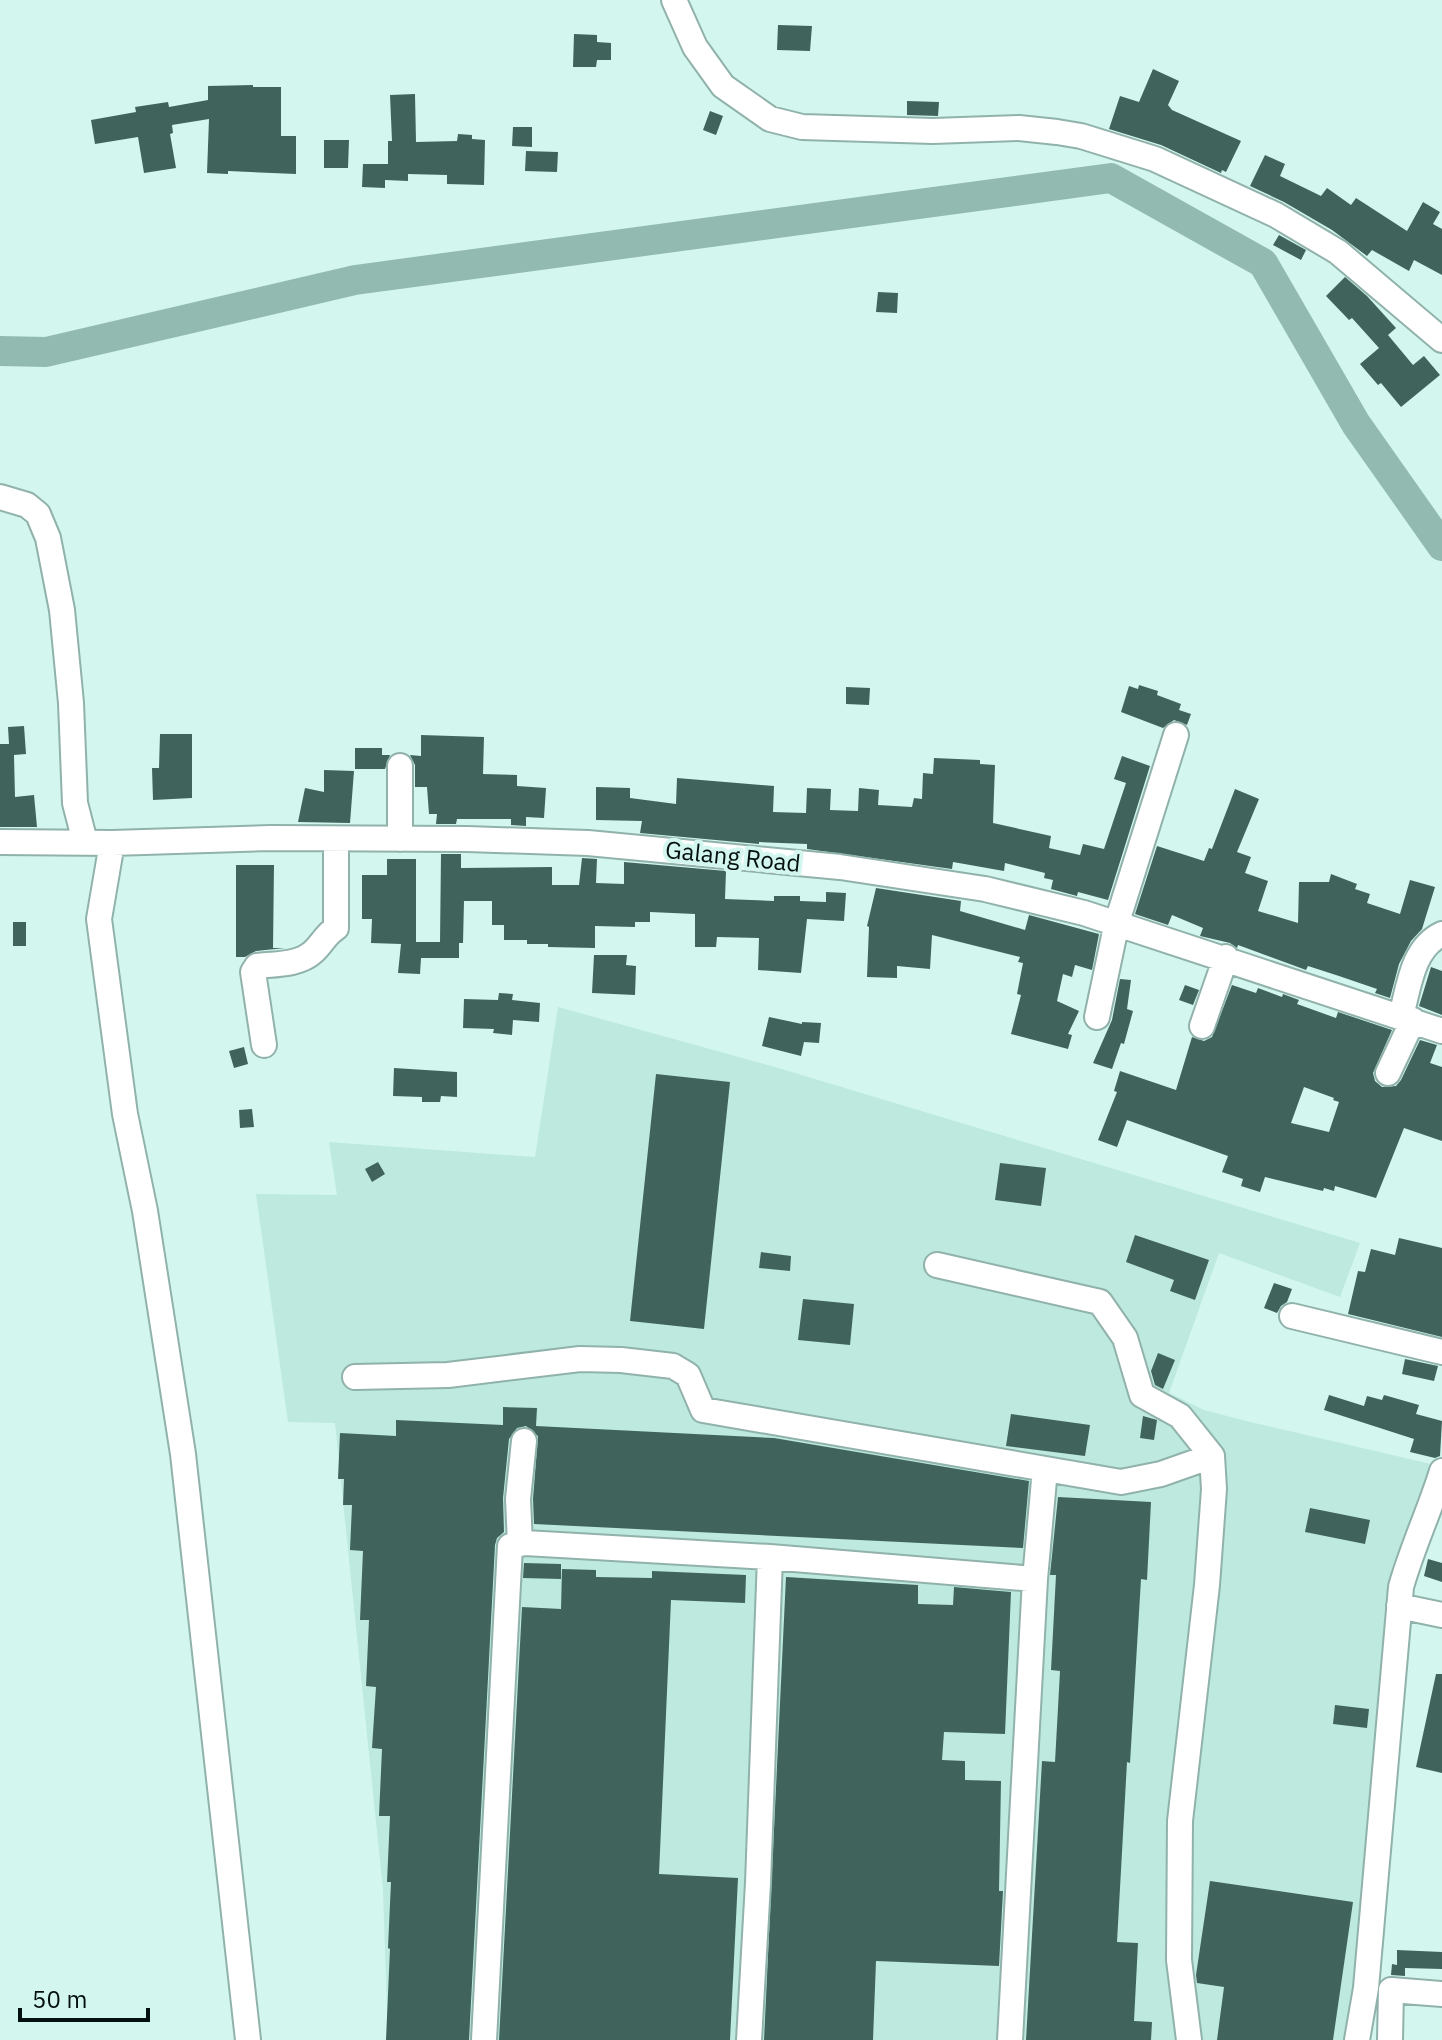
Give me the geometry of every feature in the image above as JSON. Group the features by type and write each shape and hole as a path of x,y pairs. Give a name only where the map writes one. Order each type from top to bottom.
{"street":[{"path":"674,0 695,47 723,86 770,119 802,127 933,131 1019,128 1081,136 1155,159 1276,215 1338,252 1442,340"},
{"path":"0,497 27,505 38,514 48,538 62,610 71,703 75,803 85,842"},
{"path":"1097,1017 1117,922 1176,735"},
{"path":"400,766 400,839"},
{"name":"Galang Road","path":"0,842 112,843 271,838 588,843 840,867 1019,896 1117,922 1442,1031"},
{"path":"264,1045 253,972 257,966 296,961 309,955 336,928 336,840"},
{"path":"112,843 99,919 102,950 125,1114 145,1211 183,1454 248,2040"},
{"path":"1388,1073 1407,1018 1415,962 1430,941 1442,934"},
{"path":"1202,1026 1226,957"},
{"path":"937,1265 1100,1302 1125,1338 1142,1395 1180,1416 1212,1456 1214,1489 1207,1585 1180,1821 1179,1960 1189,2040"},
{"path":"1292,1316 1442,1352"},
{"path":"355,1377 448,1375 580,1359 673,1366 688,1375 703,1410 1121,1482 1161,1474 1212,1456"},
{"path":"520,1544 518,1499 524,1441"},
{"path":"1010,2040 1035,1579 1045,1469"},
{"path":"1357,2040 1366,1988 1401,1587 1409,1557 1432,1505 1442,1471"},
{"path":"484,2040 510,1546 520,1544 770,1557 1035,1579"},
{"path":"749,2040 770,1557"},
{"path":"1399,1606 1442,1615"},
{"path":"1366,1988 1442,1994"},
{"path":"1390,2040 1391,1990"}],"shaded area":[{"path":"558,1007 775,1067 1360,1243 1340,1297 1219,1253 1169,1393 1204,1410 1431,1464 1391,1585 1361,1963 1348,2040 388,2040 383,1890 335,1423 288,1422 256,1194 337,1195 329,1142 535,1157"}],"building":[{"path":"778,25 812,26 810,51 777,50"},
{"path":"574,34 597,35 597,42 611,43 611,60 597,60 596,67 573,67"},
{"path":"1153,69 1179,81 1168,105 1172,110 1241,141 1226,172 1222,170 1221,173 1161,145 1109,129 1120,96 1139,102"},
{"path":"208,86 281,87 281,136 296,136 296,174 207,173 209,119 172,125 173,133 170,134 176,168 144,173 138,137 95,144 91,120 136,112 135,107 168,102 169,107 208,100"},
{"path":"415,94 416,142 457,141 458,134 485,140 484,185 447,184 447,175 408,174 408,181 385,180 385,188 362,187 363,164 388,164 388,141 392,141 390,95"},
{"path":"907,101 939,102 938,116 907,115"},
{"path":"710,111 723,116 716,135 703,130"},
{"path":"513,127 532,127 532,147 512,146"},
{"path":"324,140 349,140 348,168 324,168"},
{"path":"526,151 558,152 557,172 525,171"},
{"path":"1265,155 1285,164 1280,176 1321,196 1327,188 1351,205 1356,198 1407,231 1423,202 1440,212 1433,224 1442,229 1442,275 1414,260 1409,271 1372,250 1367,256 1332,230 1250,186"},
{"path":"1279,235 1306,250 1301,260 1273,245"},
{"path":"1345,277 1396,328 1388,335 1413,365 1424,356 1440,375 1401,407 1360,364 1379,348 1352,318 1349,320 1326,296"},
{"path":"878,292 898,293 897,313 876,312"},
{"path":"1139,685 1181,704 1179,710 1191,714 1187,725 1174,720 1163,728 1121,712 1129,686 1138,689"},
{"path":"846,687 870,688 869,705 846,704"},
{"path":"24,726 26,754 14,755 15,797 34,795 37,827 0,827 0,744 9,744 8,727"},
{"path":"160,734 192,734 192,798 153,800 152,768 159,768"},
{"path":"421,735 484,737 483,774 517,775 517,786 546,788 544,818 526,817 526,826 511,825 511,819 457,819 456,824 436,824 437,814 429,814 427,787 415,787 415,765 410,755 421,756"},
{"path":"355,748 382,748 382,755 390,755 385,769 355,769"},
{"path":"1122,756 1150,766 1108,900 1051,889 1053,880 1044,878 1045,873 1005,863 1004,871 953,862 952,869 807,849 807,844 759,844 640,833 642,821 596,820 596,787 630,788 630,798 676,804 677,778 774,786 773,812 806,813 807,788 831,789 830,810 858,811 859,788 879,790 878,805 912,807 914,798 922,799 923,773 933,774 934,758 980,760 980,764 995,765 993,823 1051,836 1049,848 1080,855 1083,844 1104,849 1126,783 1114,779"},
{"path":"324,770 354,771 350,823 298,822 305,788 324,792"},
{"path":"1235,789 1259,799 1237,852 1251,857 1245,873 1268,881 1258,911 1298,923 1299,882 1329,882 1331,874 1357,884 1355,889 1370,894 1367,903 1400,914 1410,880 1435,887 1422,929 1411,941 1399,964 1390,998 1375,993 1377,989 1339,976 1308,966 1306,970 1238,945 1237,948 1230,943 1200,936 1203,928 1172,915 1168,925 1135,914 1157,846 1204,861 1209,848 1212,849"},
{"path":"441,854 461,854 461,868 552,867 552,885 579,885 582,858 597,859 596,883 624,884 624,862 726,871 725,899 774,901 774,896 800,896 800,901 826,902 826,892 846,893 844,921 807,919 801,973 758,970 759,938 717,937 716,947 695,947 695,914 650,912 650,922 635,922 635,927 595,926 595,948 548,947 548,944 527,944 527,940 504,940 504,925 492,925 492,901 464,901 463,943 459,943 459,958 421,958 420,974 398,973 401,944 371,943 372,919 362,919 362,875 387,875 387,859 416,859 416,942 440,942"},
{"path":"236,865 274,865 273,948 285,948 236,957"},
{"path":"876,888 961,901 960,911 1025,930 1029,915 1099,934 1092,970 1075,965 1072,977 1063,974 1057,1001 1079,1011 1068,1034 1072,1035 1068,1049 1011,1034 1021,995 1017,994 1023,963 1018,962 1020,957 932,935 930,969 897,966 897,978 867,977 867,926"},
{"path":"13,922 26,922 26,946 13,946"},
{"path":"594,955 627,955 626,965 636,966 635,995 592,993"},
{"path":"1431,967 1442,971 1442,1015 1419,1006"},
{"path":"1120,979 1131,980 1127,1009 1133,1011 1124,1044 1121,1043 1112,1069 1093,1063 1112,1020"},
{"path":"1185,985 1199,990 1193,1005 1179,1000"},
{"path":"1232,985 1256,993 1258,988 1282,997 1283,994 1299,1000 1297,1004 1336,1018 1338,1012 1392,1030 1373,1073 1375,1081 1382,1087 1396,1086 1401,1080 1420,1040 1437,1045 1430,1063 1442,1067 1442,1141 1404,1128 1376,1198 1335,1186 1334,1191 1324,1188 1323,1191 1265,1177 1260,1192 1241,1186 1243,1179 1222,1172 1228,1156 1127,1120 1117,1147 1098,1140 1117,1092 1114,1091 1120,1071 1176,1090 1192,1037 1204,1041 1212,1037","holes":["1304,1087 1339,1102 1329,1132 1291,1123"]},
{"path":"499,993 513,994 512,1000 540,1003 539,1022 513,1020 512,1035 493,1033 494,1029 463,1028 464,999 498,1000"},
{"path":"769,1017 802,1024 821,1023 819,1043 804,1042 801,1056 762,1046"},
{"path":"244,1047 248,1064 234,1068 229,1051"},
{"path":"394,1068 457,1072 457,1097 441,1096 440,1102 422,1102 422,1097 393,1096"},
{"path":"656,1074 730,1082 704,1329 630,1321"},
{"path":"252,1109 254,1127 240,1128 239,1110"},
{"path":"378,1162 385,1174 372,1182 365,1169"},
{"path":"1000,1163 1046,1168 1041,1206 995,1200"},
{"path":"1135,1235 1209,1260 1195,1300 1170,1291 1174,1280 1126,1262"},
{"path":"1399,1238 1442,1248 1442,1337 1348,1314 1358,1271 1365,1272 1371,1249 1395,1255"},
{"path":"761,1252 791,1256 790,1271 759,1268"},
{"path":"1274,1283 1292,1289 1287,1302 1277,1313 1264,1308"},
{"path":"803,1299 854,1304 850,1345 798,1340"},
{"path":"1158,1353 1175,1360 1163,1389 1155,1385 1151,1371"},
{"path":"1405,1359 1438,1366 1434,1381 1402,1374"},
{"path":"1329,1395 1364,1406 1367,1396 1382,1400 1384,1395 1419,1405 1416,1414 1442,1421 1440,1456 1435,1458 1410,1452 1414,1439 1324,1410"},
{"path":"503,1407 537,1408 536,1426 774,1438 1029,1481 1023,1548 534,1524 538,1436 526,1426 517,1428 509,1439 503,1498 504,1532 495,1545 469,2040 386,2040 390,1816 379,1816 382,1749 372,1748 376,1687 366,1686 369,1620 360,1620 363,1551 350,1550 352,1505 343,1505 344,1479 338,1479 340,1433 396,1436 396,1420 503,1425"},
{"path":"1011,1414 1090,1425 1085,1456 1006,1446"},
{"path":"1143,1416 1157,1420 1154,1440 1140,1438"},
{"path":"1058,1497 1151,1502 1147,1580 1141,1579 1117,1942 1138,1943 1134,2021 1152,2022 1151,2040 1026,2040 1042,1761 1055,1762 1060,1671 1051,1670 1056,1575 1050,1575"},
{"path":"1310,1508 1370,1520 1365,1544 1305,1532"},
{"path":"1428,1559 1442,1563 1442,1582 1424,1576"},
{"path":"524,1563 561,1564 561,1579 523,1578"},
{"path":"562,1569 596,1570 596,1577 652,1578 652,1571 746,1575 745,1603 671,1600 659,1874 738,1878 730,2040 499,2040 522,1607 561,1609"},
{"path":"786,1577 918,1585 918,1604 953,1605 954,1587 1011,1592 1005,1734 944,1732 942,1760 965,1761 965,1780 1001,1781 999,1891 1003,1891 999,1966 876,1961 873,2040 764,2040"},
{"path":"1436,1674 1442,1674 1442,1773 1416,1767"},
{"path":"1335,1705 1369,1709 1367,1728 1333,1724"},
{"path":"1210,1881 1353,1902 1333,2040 1217,2040 1224,1987 1197,1983 1196,1975"},
{"path":"1397,1950 1442,1952 1442,1969 1405,1968 1405,1976 1391,1975 1392,1964 1397,1965"}],"waterway":[{"path":"0,351 46,352 355,280 1111,178 1263,263 1356,424 1442,546"}]}
